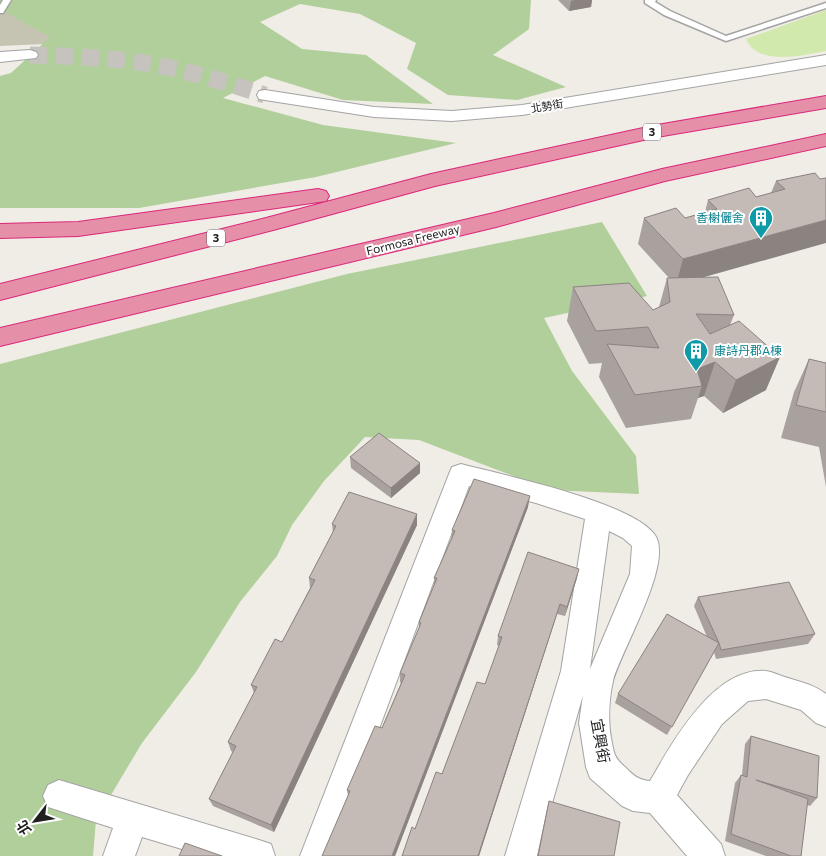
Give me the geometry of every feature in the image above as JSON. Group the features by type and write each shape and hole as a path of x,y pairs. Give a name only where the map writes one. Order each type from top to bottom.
{"highway":[{"name":"3","path":"0,292 269,224 430,180 657,131 826,102"},
{"name":"Formosa Freeway","path":"0,337 496,220 662,175 826,140"},
{"path":"0,231 78,229 430,180"},
{"path":"0,343 92,315"}],"street":[{"path":"0,57 30,55"},
{"name":"北勢街","path":"265,95 374,112 452,116 522,110 826,60"},
{"name":"宜興街","path":"316,856 462,474 536,493 599,513 632,530 646,542 643,574 599,681 594,723 601,767 633,796 658,798"},
{"path":"520,856 575,671 599,513"},
{"path":"709,856 658,798 677,764 712,714 741,688 766,685 810,699 826,713"},
{"path":"59,796 259,856"},
{"path":"119,856 121,846 135,818"}],"lane":[{"path":"0,10 7,0"},
{"path":"652,0 648,1 667,12 726,39 826,5"}],"shaded area":[{"path":"0,0 67,43 0,46"}],"green space":[{"path":"0,0 531,0 529,29 493,55 566,87 517,100 448,95 407,69 416,43 360,14 300,4 260,22 302,49 366,55 433,104 343,100 265,76 223,98 323,125 456,143 316,177 139,208 0,208 0,76 11,73 50,37 0,9"},
{"path":"826,10 826,51 794,56 771,56 760,53 752,48 746,39"},
{"path":"602,222 647,296 544,318 572,371 636,456 639,494 550,490 419,440 365,437 324,481 292,525 277,556 240,602 196,672 142,743 96,820 93,856 0,856 0,364 347,274"}],"building":[{"path":"815,173 820,179 826,178 826,220 683,259 644,218 676,208 685,218 717,209 708,200 749,188 756,197 785,189 776,181"},
{"path":"718,277 734,315 696,314 710,334 739,321 780,357 736,380 715,362 697,369 702,386 635,395 607,344 659,348 648,327 596,331 573,287 629,283 653,310 670,302 667,278"},
{"path":"809,359 826,363 826,412 796,405"},
{"path":"379,433 420,463 391,488 350,457"},
{"path":"474,479 530,496 392,856 322,856 350,791 347,790 375,726 382,728 405,675 400,673 437,578 434,578 455,531 452,530"},
{"path":"349,492 417,514 271,825 209,799 236,746 228,742 257,687 251,685 275,639 282,642 315,580 309,578 336,526 332,524"},
{"path":"528,552 579,569 567,607 560,604 478,856 402,856 412,827 415,829 436,772 442,774 477,682 485,684 502,637 498,636"},
{"path":"789,582 815,634 721,650 698,597"},
{"path":"667,614 719,643 672,727 618,694"},
{"path":"751,736 819,756 817,798 756,780 808,799 801,856 791,856 731,834 741,775 747,777"},
{"path":"549,801 620,822 614,856 538,856"},
{"path":"185,843 222,856 179,856"}],"tunnel":[{"path":"30,55 94,58 157,65 265,95"}],"place":[{"name":"香榭儷舍","path":"761,239"},
{"name":"康詩丹郡A棟","path":"696,372"}]}
